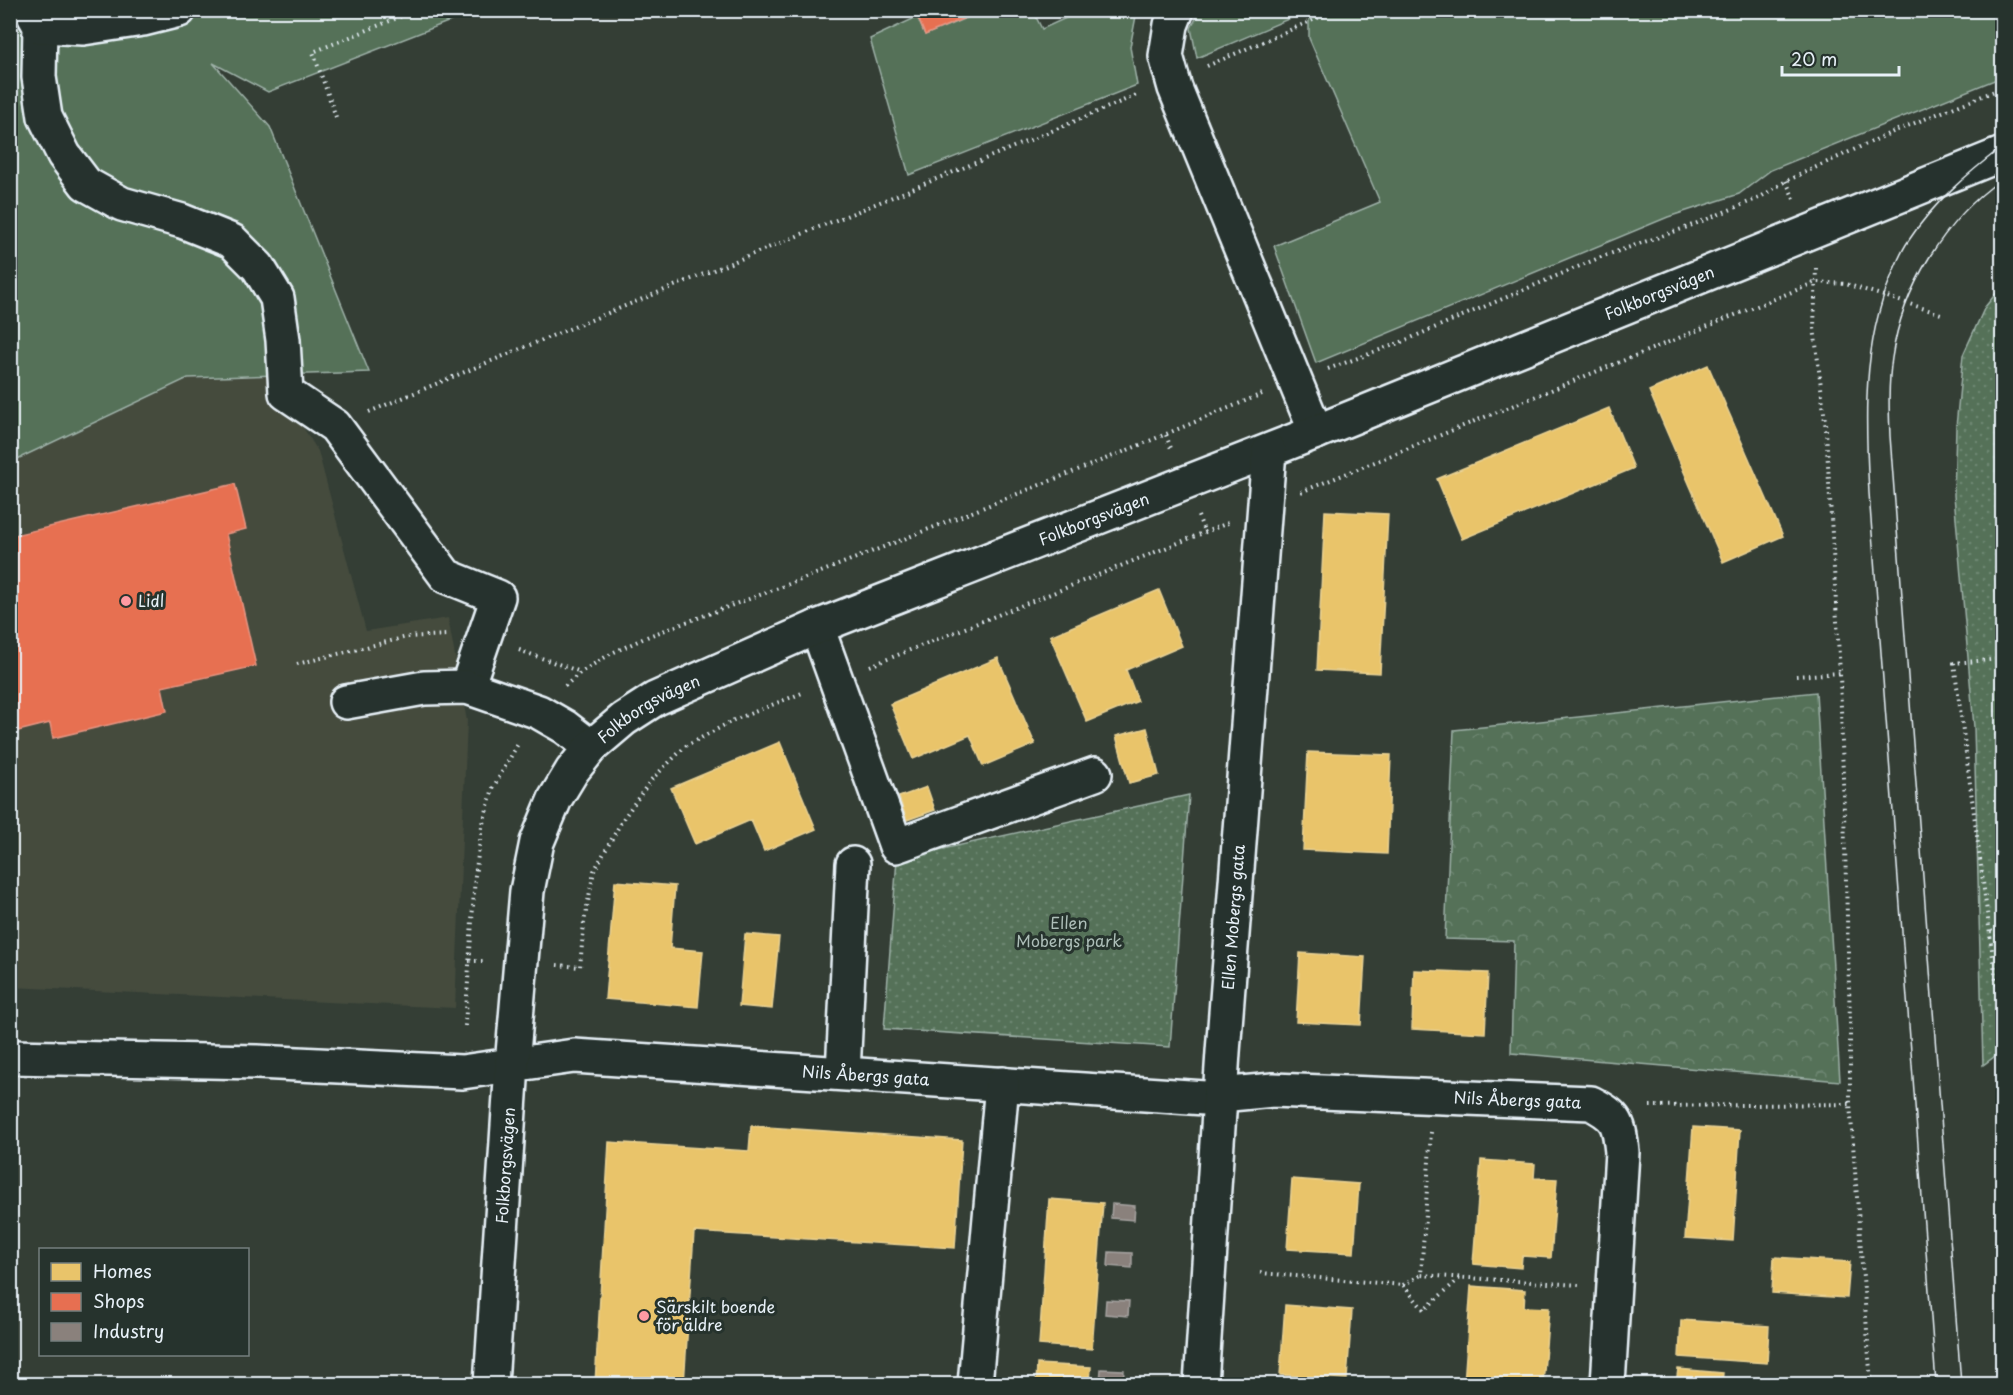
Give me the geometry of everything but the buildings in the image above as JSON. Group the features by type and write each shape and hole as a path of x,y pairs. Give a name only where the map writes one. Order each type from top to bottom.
{"street":[{"path":"179,10 143,19 83,28 36,18 39,77 45,117 64,155 86,184 122,204 182,221 232,241 258,267 277,298 283,340 286,393 335,426 446,576 498,597 467,687"},
{"path":"1177,10 1171,25 1166,56 1173,80 1317,432"},
{"name":"Folkborgsvägen","path":"491,1384 512,1065 527,891 537,842 555,799 572,771 591,747 624,719 655,699 817,627 1317,432 2002,154"},
{"name":"Ellen Mobergs gata","path":"1201,1384 1220,1097 1269,451"},
{"path":"817,627 896,846 1095,774"},
{"path":"346,702 424,688 467,687 538,712 564,727 591,747"},
{"path":"843,1073 853,864"},
{"name":"Nils Åbergs gata","path":"10,1057 257,1062 462,1072 574,1056 1220,1097 1273,1090 1591,1102 1610,1112 1620,1130 1623,1152 1608,1384"},
{"path":"975,1384 1002,1084"}],"path":[{"path":"336,117 313,52 417,10"},
{"path":"335,426 569,327 1005,152 1336,10"},
{"path":"1759,198 1786,181 1896,130 2002,88"},
{"path":"1786,181 1808,234 1816,261 1814,327 1826,430 1840,673 1850,1021 1850,1104 1871,1384"},
{"path":"580,967 584,922 594,871 623,819 651,780 686,747 734,720 1265,508 1816,282 1846,284 1941,314"},
{"path":"2002,659 1954,663 2002,1025"},
{"path":"1796,676 1840,673"},
{"path":"1991,931 2002,938"},
{"path":"1650,1106 1850,1104"},
{"path":"1421,1275 1431,1131"},
{"path":"1260,1273 1403,1285 1421,1275 1582,1285"},
{"path":"1403,1285 1424,1310 1461,1278"}],"shaded area":[{"path":"270,375 318,451 366,631 448,618 467,721 455,1008 11,987 11,462 188,378"}],"green space":[{"path":"1200,10 1307,11 1197,58 1191,28"},
{"path":"11,11 476,11 268,92 213,63 270,127 369,372 188,378 11,462"},
{"path":"983,11 1033,11 1042,29 1081,11 1137,11 1130,47 1137,85 909,175 870,39 917,17 925,35"},
{"path":"1309,11 2002,11 2002,77 1771,170 1739,194 1668,217 1316,363 1274,246 1380,202 1309,38"},
{"path":"2002,286 2002,1051 1983,1065 1974,727 1954,495 1956,427 1963,355 1985,307"},
{"path":"1816,692 1840,1081 1511,1053 1514,941 1445,939 1454,730"},
{"name":"Ellen Mobergs park","path":"1189,795 1170,1047 884,1029 897,859"}],"tram line":[{"path":"1936,1384 1869,493 1868,384 1870,356 1882,303 1904,249 1940,201 2002,147"},
{"path":"1961,1384 1890,436 1889,387 1897,332 1905,306 1929,257 1962,214 2002,179"}],"place":[{"name":"Lidl","path":"126,601"},
{"name":"Särskilt boende för äldre","path":"644,1316"}]}
